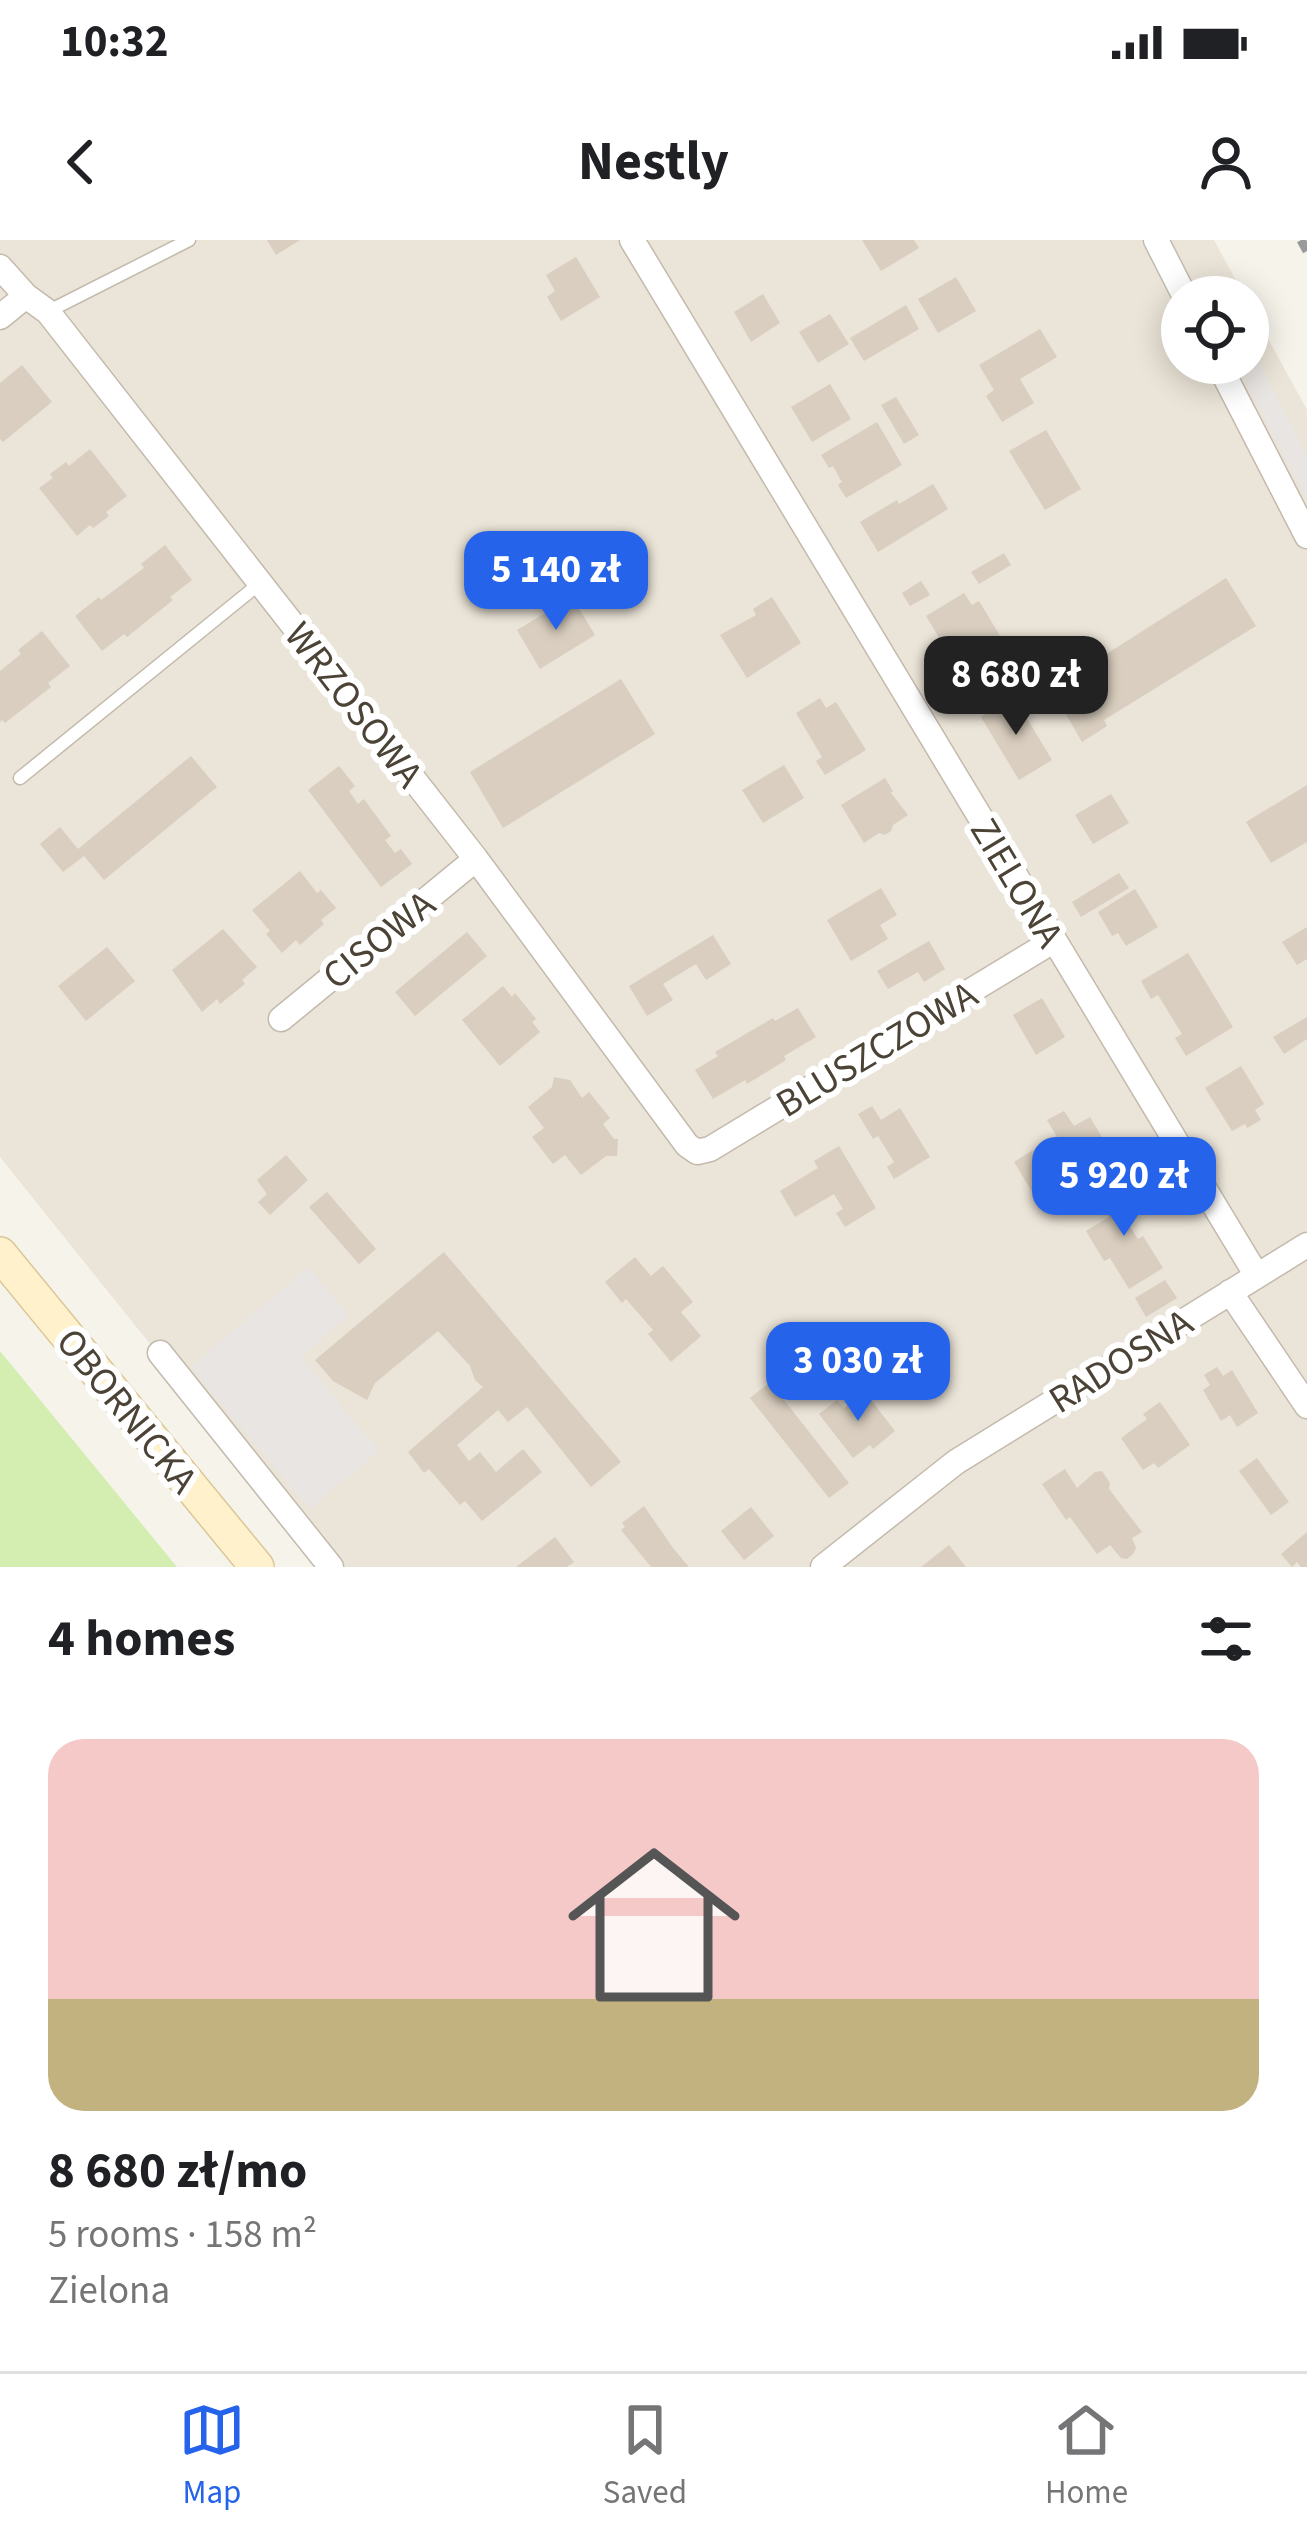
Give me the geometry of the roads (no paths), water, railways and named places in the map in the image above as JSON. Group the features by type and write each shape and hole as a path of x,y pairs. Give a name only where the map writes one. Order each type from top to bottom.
{"main road":[{"name":"OBORNICKA","path":"0,1254 257,1567"}],"street":[{"name":"ZIELONA","path":"632,240 1257,1276"},
{"path":"1156,240 1174,276"},
{"name":"WRZOSOWA","path":"0,267 48,312 476,859 697,1153"},
{"path":"0,317 26,296"},
{"path":"1229,384 1307,536"},
{"name":"CISOWA","path":"280,1019 476,859"},
{"name":"BLUSZCZOWA","path":"697,1153 1053,940"},
{"name":"RADOSNA","path":"823,1567 956,1462 1307,1245"},
{"path":"1230,1292 1307,1406"},
{"path":"160,1353 331,1567"}],"lane":[{"path":"48,312 189,240"},
{"path":"20,778 260,584"}],"railway":[{"path":"1301,240 1307,251"}]}
